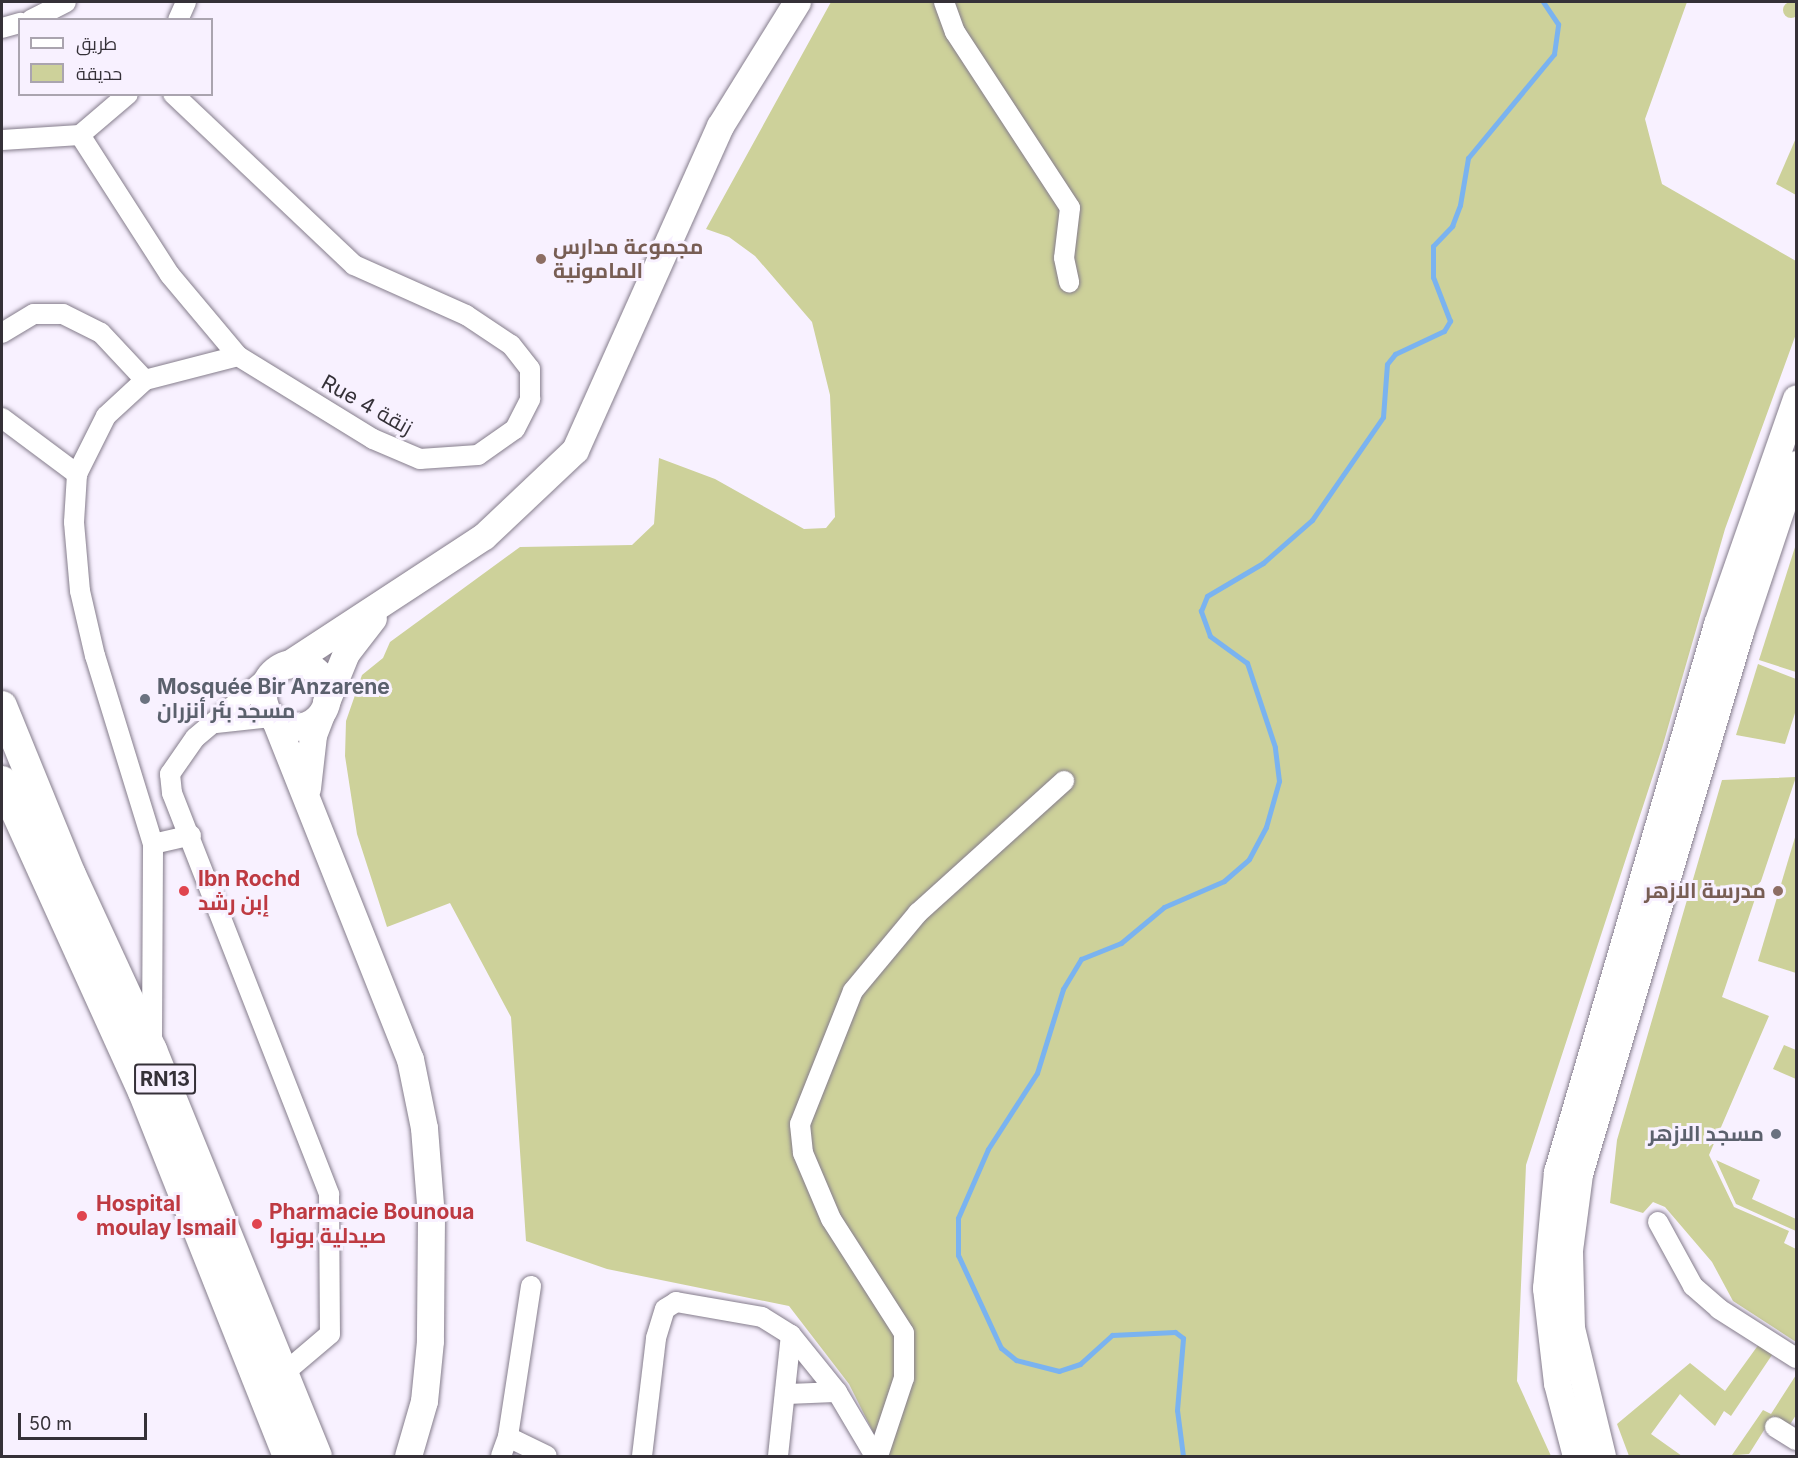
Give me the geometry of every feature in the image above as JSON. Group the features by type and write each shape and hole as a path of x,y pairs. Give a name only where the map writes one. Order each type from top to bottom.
{"main road":[{"path":"408,1456 424,1401 430,1341 431,1217 424,1128 410,1059 307,792 263,691 279,669 382,605 513,514 574,450 720,126 797,2"},
{"path":"1575,1456 1557,1383 1546,1288 1557,1172 1717,624 1797,398"},
{"path":"1602,1456 1580,1380 1569,1301 1579,1174 1740,631 1797,464"},
{"path":"307,792 313,735 323,709 346,653 382,605"},
{"path":"279,669 306,665 321,677 323,709"},
{"name":"RN13","path":"2,706 71,875 152,1050 317,1456"},
{"path":"273,718 305,726 323,709"},
{"name":"RN13","path":"2,780 143,1092 288,1456"}],"street":[{"path":"35,18 66,2"},
{"path":"178,18 186,2"},
{"path":"944,2 955,32 1070,208 1064,258 1069,282"},
{"path":"2,28 18,24"},
{"path":"2,140 81,135 126,96"},
{"name":"Rue 4 زنقة","path":"81,135 170,275 238,356 373,439 420,459 460,460 489,450 515,429 530,399 530,369 497,332 354,265 175,96"},
{"path":"2,333 34,314 63,314 101,333 145,380"},
{"path":"152,1050 153,844 94,656 80,591 74,522 77,474 106,416 145,380 238,356"},
{"path":"2,418 77,474"},
{"path":"279,669 179,755 170,774 191,836 329,1194 330,1334 284,1373"},
{"path":"216,723 273,718"},
{"path":"876,1456 904,1378 904,1332 831,1219 803,1153 800,1124 854,991 918,913 1064,781"},
{"path":"153,844 191,836"},
{"path":"1658,1222 1694,1286 1719,1309 1797,1358"},
{"path":"501,1456 508,1437 531,1286"},
{"path":"642,1456 656,1338 665,1309 676,1302 696,1302 762,1317 791,1335 837,1392 876,1456"},
{"path":"778,1456 791,1335"},
{"path":"785,1394 837,1392"},
{"path":"1775,1427 1797,1440"},
{"path":"508,1437 547,1456"}],"green space":[{"path":"831,2 1687,2 1645,119 1662,184 1796,261 1796,334 1725,529 1662,748 1526,1165 1517,1381 1551,1456 885,1456 849,1384 789,1306 607,1269 526,1241 511,1017 450,903 387,927 357,834 345,756 346,721 362,675 383,658 390,642 520,547 632,545 654,524 659,458 715,479 804,529 826,528 835,517 830,395 812,322 755,256 729,237 706,229"},
{"path":"1791,2 1799,10 1791,18 1783,10"},
{"path":"1796,138 1796,195 1776,184"},
{"path":"1796,544 1796,672 1759,660"},
{"path":"1758,664 1796,679 1796,710 1785,744 1736,735"},
{"path":"1796,777 1722,997 1769,1016 1709,1155 1734,1207 1789,1231 1784,1243 1796,1249 1796,1342 1733,1301 1712,1262 1665,1207 1653,1202 1643,1213 1610,1203 1617,1140 1722,780"},
{"path":"1796,834 1796,973 1758,961"},
{"path":"1784,1045 1796,1050 1796,1079 1773,1069"},
{"path":"1716,1160 1760,1180 1752,1199 1796,1219 1796,1231 1736,1204"},
{"path":"1759,1344 1774,1352 1731,1416 1724,1411 1715,1426 1680,1394 1651,1434 1682,1456 1629,1456 1617,1424 1690,1363 1725,1391"},
{"path":"1796,1375 1796,1415 1789,1426 1773,1416 1749,1454 1724,1456 1732,1455 1763,1410 1771,1414"}],"waterway":[{"path":"1183,1456 1177,1410 1183,1338 1175,1332 1112,1335 1080,1364 1059,1371 1016,1360 1001,1348 958,1255 958,1218 988,1149 1037,1073 1063,989 1081,959 1121,943 1164,907 1224,881 1249,859 1266,827 1279,781 1275,747 1247,663 1210,636 1201,611 1207,596 1263,563 1312,520 1383,417 1387,364 1395,354 1444,331 1450,321 1433,277 1433,246 1452,226 1460,205 1468,158 1554,54 1558,24 1543,2"}],"place":[{"name":"مجموعة مدارس المامونية","path":"541,259"},
{"name":"Mosquée Bir Anzarene مسجد بئر أنزران","path":"145,699"},
{"name":"Ibn Rochd إبن رشد","path":"184,891"},
{"name":"مدرسة الازهر","path":"1778,891"},
{"name":"مسجد الازهر","path":"1776,1134"},
{"name":"Hospital moulay Ismail","path":"82,1216"},
{"name":"Pharmacie Bounoua صيدلية بونوا","path":"257,1224"}]}
